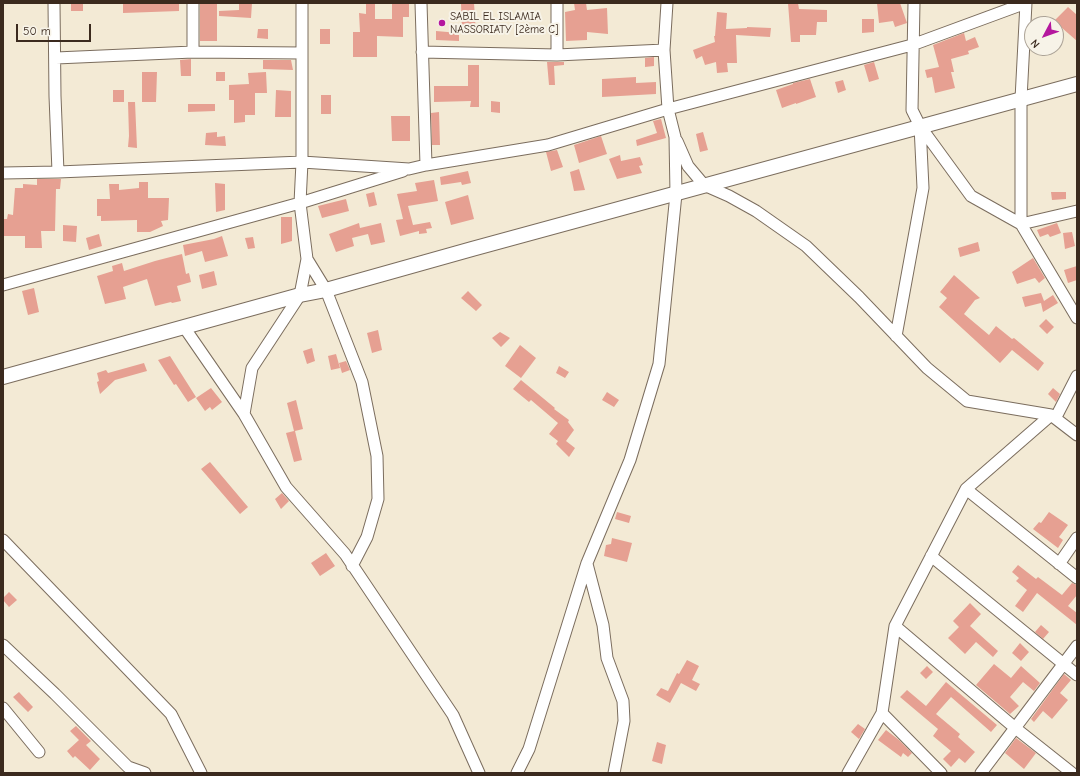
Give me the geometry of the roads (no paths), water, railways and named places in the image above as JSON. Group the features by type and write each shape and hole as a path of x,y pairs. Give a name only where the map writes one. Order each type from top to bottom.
{"street":[{"path":"54,3 56,58 55,96 58,172"},
{"path":"193,3 193,52"},
{"path":"244,414 252,368 300,296 307,259 300,203 302,162 302,3"},
{"path":"421,3 426,165"},
{"path":"557,3 557,55"},
{"path":"667,3 664,50 668,109 675,137 688,166 704,185 729,196 756,211 806,246 927,368 967,401 1056,417 1077,376"},
{"path":"914,3 912,45 912,110 920,126 971,196 1021,224 1077,318"},
{"path":"3,285 300,203 426,165 548,145 668,109 912,45 1026,3 1021,99 1021,224"},
{"path":"422,52 557,55 664,50"},
{"path":"56,58 193,52 302,53"},
{"path":"3,387 7,376 1077,84"},
{"path":"896,336 923,188 920,126"},
{"path":"517,773 529,749 587,563 630,460 659,364 676,194 675,137"},
{"path":"3,173 302,162 409,170"},
{"path":"1021,224 1077,211"},
{"path":"307,259 326,290 362,382 377,456 378,499 366,537 352,566"},
{"path":"184,327 244,414 286,486 345,554 453,715 479,773"},
{"path":"1051,415 1077,435"},
{"path":"848,773 882,713 895,626 966,489 1051,415"},
{"path":"966,489 1077,578"},
{"path":"1059,564 1077,538"},
{"path":"3,540 171,714 201,773"},
{"path":"931,556 1077,676"},
{"path":"587,563 603,625 607,658 623,701 624,722 614,773"},
{"path":"895,626 1014,727 1072,773"},
{"path":"3,645 55,694 128,767 146,773"},
{"path":"981,773 1014,727 1077,646"},
{"path":"3,708 39,752"},
{"path":"882,713 941,773"}],"place":[{"name":"SABIL EL ISLAMIA NASSORIATY [2ème C]","path":"442,23"}]}
